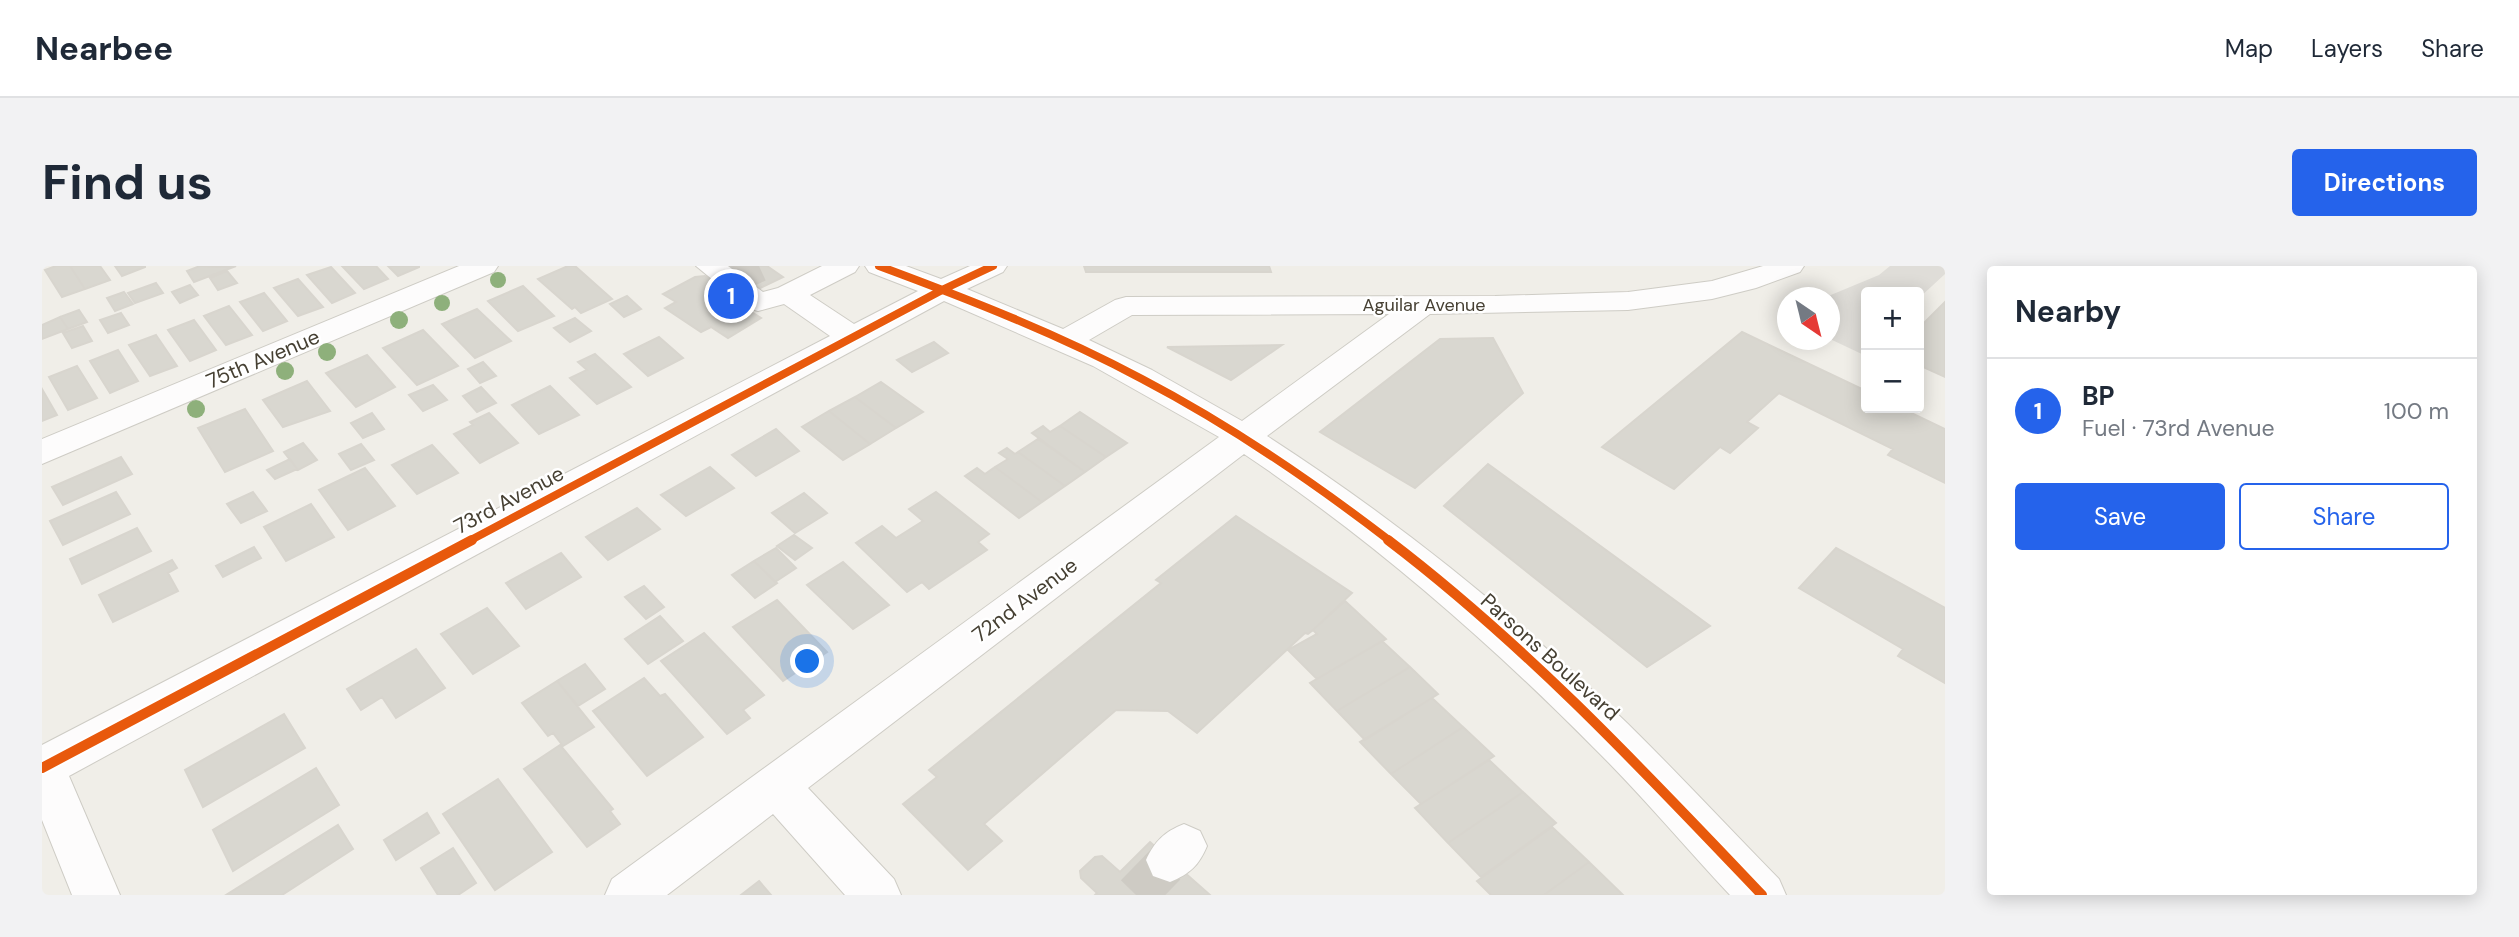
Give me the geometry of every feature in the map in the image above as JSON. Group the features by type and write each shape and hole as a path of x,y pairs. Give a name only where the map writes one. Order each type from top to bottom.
{"street":[{"name":"75th Avenue","path":"42,452 484,266"},
{"path":"724,274 758,302 795,282 845,266"},
{"name":"Parsons Boulevard","path":"879,266 944,289 1064,341 1179,398 1301,475 1418,563 1499,633 1609,735 1762,895"},
{"name":"73rd Avenue","path":"42,767 944,289 993,266"},
{"name":"Aguilar Avenue","path":"1064,341 1126,306 1578,303 1690,294 1746,282 1790,266"},
{"path":"795,282 852,338"},
{"name":"72nd Avenue","path":"629,895 1423,305"},
{"path":"42,767 96,895"},
{"path":"776,785 877,895"}],"shaded area":[{"path":"1890,266 1945,266 1945,274 1924,293 1924,287 1861,287 1861,354 1840,344 1840,291 1879,275"}],"building":[{"path":"56,266 70,266 85,289 62,297 45,270"},
{"path":"70,266 100,266 110,280 85,289"},
{"path":"115,266 145,266 145,267 122,276"},
{"path":"200,266 236,266 194,282 187,271"},
{"path":"342,266 376,266 388,279 364,289"},
{"path":"388,266 419,266 419,267 398,276"},
{"path":"568,266 575,266 612,299 581,313 575,307 572,309 538,279"},
{"path":"721,266 767,266 783,277 754,291"},
{"path":"1084,266 1269,266 1271,272 1086,272"},
{"path":"331,267 355,293 332,303 307,275"},
{"path":"227,271 237,283 218,290 210,278"},
{"path":"705,276 720,286 718,291 761,318 728,338 711,327 701,332 665,308 676,302 663,294 695,277"},
{"path":"298,279 323,307 298,316 274,288"},
{"path":"156,283 163,293 135,303 128,293"},
{"path":"190,285 198,295 180,303 172,292"},
{"path":"523,286 554,316 518,331 488,301"},
{"path":"124,292 133,304 115,311 107,298"},
{"path":"264,293 287,321 263,331 240,302"},
{"path":"627,296 641,309 624,317 610,304"},
{"path":"1945,302 1945,377 1924,367 1924,323"},
{"path":"229,306 252,335 226,345 204,316"},
{"path":"477,309 511,341 475,358 442,324"},
{"path":"79,310 87,322 68,329 60,317"},
{"path":"121,313 129,325 108,333 100,320"},
{"path":"60,317 68,329 42,339 42,325"},
{"path":"575,318 591,331 570,342 554,328"},
{"path":"194,320 216,350 190,361 168,330"},
{"path":"83,326 92,341 72,348 63,333"},
{"path":"423,330 458,366 417,385 383,348"},
{"path":"1742,332 1861,389 1861,413 1911,413 1945,429 1945,483 1888,455 1893,449 1779,393 1747,422 1758,428 1730,453 1720,447 1674,489 1602,447"},
{"path":"156,335 177,366 150,376 129,345"},
{"path":"659,337 683,358 648,376 624,354"},
{"path":"1493,338 1523,393 1415,488 1320,432 1440,339"},
{"path":"934,342 948,353 912,372 897,360"},
{"path":"1282,345 1231,380 1167,347"},
{"path":"118,350 138,381 110,393 90,361"},
{"path":"595,354 631,387 597,404 570,378 587,370 578,362"},
{"path":"367,355 395,387 356,407 326,373"},
{"path":"483,362 496,376 480,383 468,369"},
{"path":"77,366 97,398 68,410 49,377"},
{"path":"307,381 330,411 283,427 263,400"},
{"path":"881,382 923,412 896,428 855,397"},
{"path":"433,385 447,400 423,411 409,395"},
{"path":"550,386 579,415 539,434 512,405"},
{"path":"481,387 496,403 477,412 463,396"},
{"path":"42,389 57,415 42,421"},
{"path":"855,397 896,428 870,444 829,411"},
{"path":"245,409 273,451 225,472 198,428"},
{"path":"829,411 870,444 843,460 802,427"},
{"path":"1080,412 1127,443 1106,457 1060,426"},
{"path":"372,413 384,429 363,438 351,423"},
{"path":"489,413 518,443 480,463 454,434"},
{"path":"1043,426 1050,432 1060,426 1106,457 1085,472 1032,433"},
{"path":"776,429 799,451 756,476 732,455"},
{"path":"1038,439 1085,472 1065,486 1018,452"},
{"path":"303,443 317,460 298,470 284,452"},
{"path":"361,444 374,460 351,470 339,454"},
{"path":"432,445 458,473 417,494 392,465"},
{"path":"1007,448 1015,454 1018,452 1065,486 1042,502 995,467 1008,459 999,453"},
{"path":"121,457 132,474 63,505 52,487"},
{"path":"290,459 297,469 275,479 267,470"},
{"path":"1488,464 1710,626 1647,667 1444,506"},
{"path":"710,467 734,488 686,516 661,495"},
{"path":"995,467 1042,502 1019,518 965,476 977,468 985,474"},
{"path":"365,468 395,506 348,530 319,490"},
{"path":"116,492 130,514 63,545 50,521"},
{"path":"253,492 267,511 241,523 227,504"},
{"path":"936,492 989,534 978,542 987,550 929,589 922,582 907,592 856,543 882,526 896,538 923,521 909,509"},
{"path":"804,493 827,513 795,533 772,513"},
{"path":"311,504 334,537 286,561 264,527"},
{"path":"637,508 660,529 608,560 586,537"},
{"path":"1236,516 1352,593 1197,733 1168,711 1116,710 984,824 1002,841 968,870 903,804 937,777 929,770 1161,583 1156,580"},
{"path":"137,528 151,551 82,584 70,559"},
{"path":"794,535 812,548 795,560 777,546"},
{"path":"254,547 261,558 223,577 216,566"},
{"path":"776,548 796,568 775,582 754,561"},
{"path":"1836,548 1945,608 1945,683 1898,656 1903,649 1799,588"},
{"path":"561,553 581,577 526,609 506,583"},
{"path":"172,560 177,568 168,573 178,591 113,622 99,595"},
{"path":"754,561 777,583 755,598 732,575"},
{"path":"843,562 889,605 853,629 807,585"},
{"path":"644,586 664,607 646,619 625,597"},
{"path":"777,600 827,652 783,681 733,627"},
{"path":"1345,601 1386,639 1317,679 1288,650 1317,634 1313,630"},
{"path":"487,608 519,646 473,674 441,634"},
{"path":"660,616 683,641 648,664 625,639"},
{"path":"704,633 764,695 743,710 750,718 727,734 661,661"},
{"path":"1382,641 1410,667 1337,711 1310,683"},
{"path":"416,649 445,688 396,718 382,697 361,710 347,689"},
{"path":"585,664 605,689 578,706 557,681"},
{"path":"1410,667 1438,694 1365,740 1337,711"},
{"path":"644,678 660,696 665,694 703,737 647,776 593,711"},
{"path":"557,681 594,727 563,746 553,733 548,736 522,703"},
{"path":"1432,698 1463,727 1391,774 1360,742"},
{"path":"284,714 305,748 203,807 185,770"},
{"path":"1463,727 1494,756 1421,804 1391,774"},
{"path":"560,745 613,809 610,811 620,824 587,847 524,769"},
{"path":"1489,760 1523,792 1448,843 1415,808"},
{"path":"316,768 339,805 233,871 213,830"},
{"path":"498,779 552,852 495,890 443,814"},
{"path":"1523,792 1556,823 1481,877 1448,843"},
{"path":"427,813 439,833 396,860 384,840"},
{"path":"338,825 353,849 282,895 226,895"},
{"path":"1552,827 1589,862 1544,895 1491,895 1477,881"},
{"path":"1150,842 1210,895 1095,895 1097,893 1081,878 1080,871 1095,857 1102,856 1120,872"},
{"path":"453,848 476,883 458,895 438,895 421,868"},
{"path":"1589,862 1623,895 1544,895"},
{"path":"759,881 771,895 741,895"}],"tunnel":[{"path":"735,277 759,266"},
{"path":"1136,895 1170,860"}],"cycle path":[{"path":"879,266 955,295 1104,359 1176,397 1292,469 1404,552 1511,642 1629,755 1762,895"},
{"path":"42,768 944,289 993,266"}],"place":[{"name":"BP","path":"731,296"}]}
